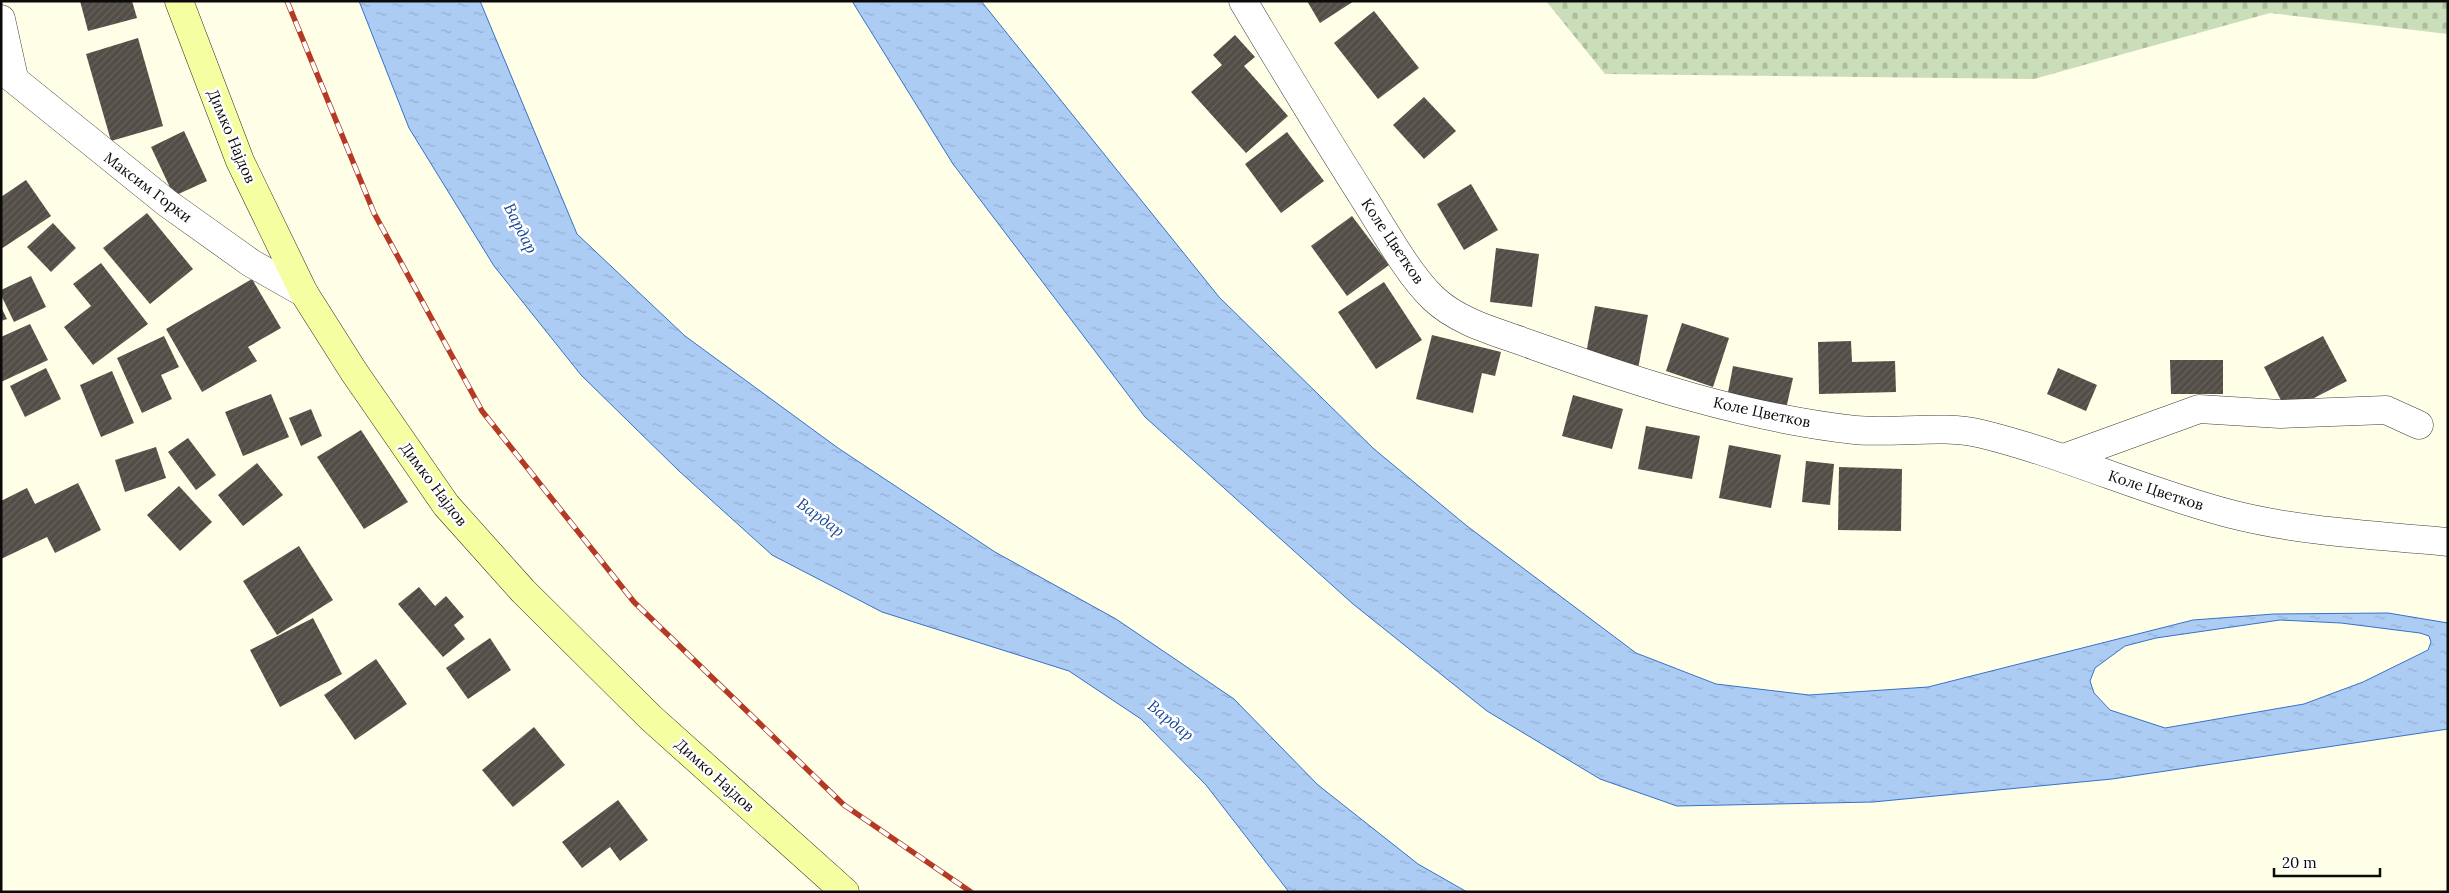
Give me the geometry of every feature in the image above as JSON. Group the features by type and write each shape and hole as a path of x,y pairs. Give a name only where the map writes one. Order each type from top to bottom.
{"main road":[{"name":"Димко Најдов","path":"179,1 240,161 304,293 354,372 446,505 523,591 651,718 844,892"}],"street":[{"name":"Коле Цветков","path":"1243,1 1395,249 1433,298 1454,313 1476,324 1603,370 1724,406 1812,424 1857,430 1979,433 2064,458 2154,491 2234,515 2302,527 2448,542"},
{"path":"1,19 8,74"},
{"name":"Максим Горки","path":"8,74 88,141 167,203 250,263 304,293"},
{"path":"2064,458 2199,409 2280,414 2386,410 2420,425"}],"green space":[{"path":"1546,1 2448,1 2448,34 2270,13 2034,79 1605,74"}],"water":[{"name":"Вардар","path":"359,1 480,1 577,234 685,336 838,448 995,552 1116,619 1234,699 1318,785 1418,864 1467,892 1289,892 1206,785 1141,719 1069,671 882,612 772,555 679,471 581,375 494,266 409,128"},
{"path":"852,1 981,1 1219,297 1374,449 1467,526 1636,653 1716,684 1809,695 1928,687 2193,620 2274,614 2388,613 2448,623 2448,729 2112,779 1873,802 1677,806 1600,779 1487,711 1353,604 1145,417 953,164","holes":["2280,620 2341,623 2420,633 2429,636 2431,642 2428,650 2363,682 2304,704 2165,728 2110,710 2094,693 2090,681 2095,668 2125,646 2156,638"]}],"building":[{"path":"80,1 132,1 137,18 88,31"},
{"path":"1307,1 1354,1 1320,23"},
{"path":"1374,11 1419,68 1378,99 1334,43"},
{"path":"1235,35 1255,57 1244,66 1288,116 1246,153 1191,92 1222,65 1213,55"},
{"path":"138,38 163,126 111,141 86,54"},
{"path":"1424,97 1456,131 1424,159 1393,125"},
{"path":"184,131 207,181 174,196 151,147"},
{"path":"1287,132 1324,181 1281,213 1245,164"},
{"path":"26,180 51,216 1,249 1,197"},
{"path":"1471,184 1498,230 1464,250 1437,204"},
{"path":"147,213 193,269 150,304 103,248"},
{"path":"1352,216 1389,265 1347,296 1311,246"},
{"path":"53,223 76,248 51,272 27,247"},
{"path":"1496,248 1539,254 1532,307 1490,302"},
{"path":"101,263 148,324 93,365 64,327 91,306 73,284"},
{"path":"31,276 46,307 14,322 1,295 1,290"},
{"path":"252,279 281,328 248,347 257,361 202,392 166,329"},
{"path":"1384,282 1422,340 1376,369 1338,312"},
{"path":"1595,306 1648,315 1638,369 1585,359"},
{"path":"1,307 7,319 1,321"},
{"path":"1682,323 1729,338 1713,387 1666,371"},
{"path":"30,324 48,360 1,382 1,337"},
{"path":"1432,335 1501,352 1495,376 1482,373 1473,413 1416,399"},
{"path":"164,336 179,367 161,375 172,399 142,413 117,358"},
{"path":"2323,336 2347,381 2287,412 2264,367"},
{"path":"1851,341 1852,362 1895,361 1896,392 1819,394 1818,342"},
{"path":"2170,360 2223,360 2223,394 2171,394"},
{"path":"1733,366 1793,378 1786,409 1727,398"},
{"path":"46,368 61,399 25,417 10,386"},
{"path":"2058,368 2097,385 2086,411 2047,394"},
{"path":"112,371 134,423 101,437 80,385"},
{"path":"271,394 289,437 243,456 225,412"},
{"path":"1573,395 1623,409 1612,449 1562,436"},
{"path":"311,409 322,436 301,446 289,418"},
{"path":"1646,426 1700,436 1692,479 1638,469"},
{"path":"361,430 408,502 364,529 317,457"},
{"path":"188,438 216,475 196,490 168,452"},
{"path":"1729,445 1781,455 1771,508 1719,498"},
{"path":"156,447 166,478 125,492 115,460"},
{"path":"1806,461 1834,464 1830,505 1802,502"},
{"path":"257,463 283,495 243,526 218,495"},
{"path":"1839,467 1902,469 1901,531 1838,530"},
{"path":"78,483 101,530 55,553 47,537 1,559 1,501 27,488 35,504"},
{"path":"179,486 212,522 180,551 147,515"},
{"path":"299,546 333,600 277,635 243,581"},
{"path":"419,587 435,606 446,596 464,617 454,625 465,639 443,657 398,604"},
{"path":"313,618 342,674 280,707 250,650"},
{"path":"490,638 511,670 468,699 446,668"},
{"path":"376,659 407,704 355,740 324,695"},
{"path":"534,727 565,765 513,807 482,770"},
{"path":"618,800 648,840 620,861 610,847 582,868 562,842"}],"railway":[{"path":"287,1 374,213 482,411 634,602 844,805 971,892"}]}
